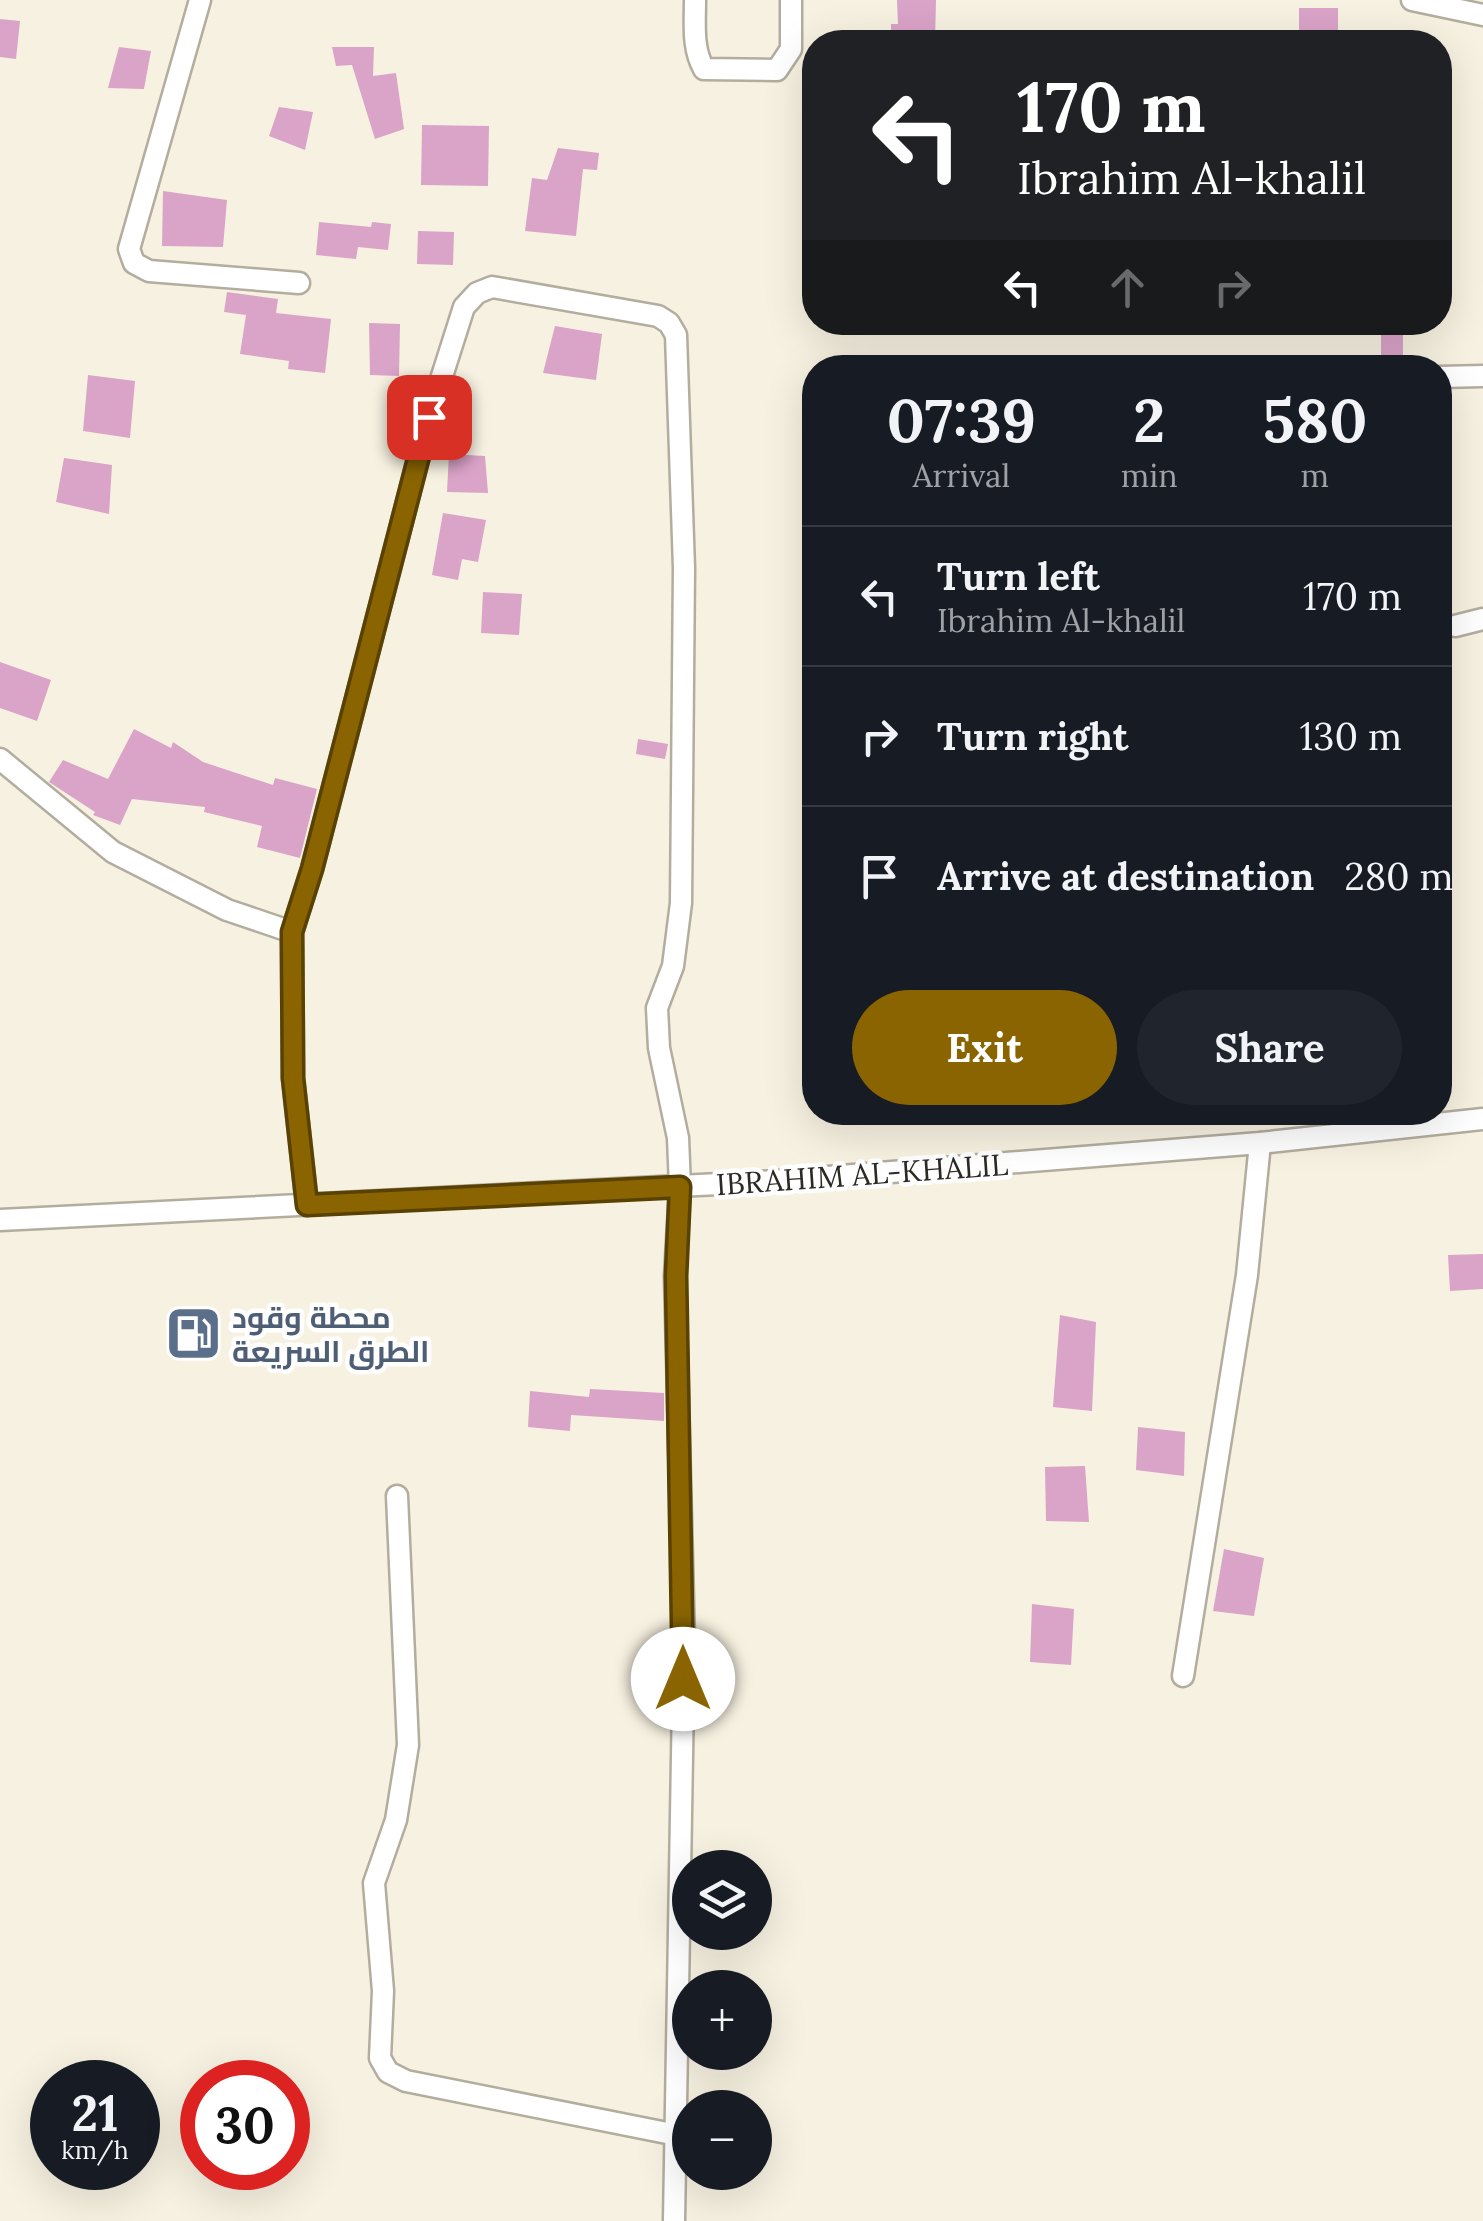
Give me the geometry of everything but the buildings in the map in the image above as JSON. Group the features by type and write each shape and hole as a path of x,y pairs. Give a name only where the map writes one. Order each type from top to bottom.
{"street":[{"path":"200,0 130,249 134,263 150,271 298,282"},
{"path":"695,0 695,39 698,60 704,69 777,70 791,49 790,0"},
{"path":"1412,0 1483,15"},
{"path":"307,1205 293,1078 292,932 312,869 429,417 464,307 477,293 492,287 658,316 669,322 676,335 684,568 681,904 673,966 657,1008 660,1048 678,1138 680,1187 676,1276 684,1641 678,2090"},
{"path":"1452,377 1483,376"},
{"path":"1455,626 1483,619"},
{"path":"0,760 113,852 227,910 292,932"},
{"name":"IBRAHIM AL-KHALIL","path":"1452,1122 1483,1119"},
{"name":"IBRAHIM AL-KHALIL","path":"0,1220 680,1187 1260,1144 1429,1125"},
{"path":"1183,1676 1247,1275 1260,1144"},
{"path":"398,1496 408,1745 396,1820 374,1883 383,1991 380,2058 388,2072 406,2081 672,2135"},
{"path":"674,2221 675,2190"}],"place":[{"name":"محطة وقود الطرق السريعة","path":"193,1334"}],"route":[{"path":"429,417 312,869 292,932 293,1078 307,1205 680,1187 676,1276 683,1679"}]}
